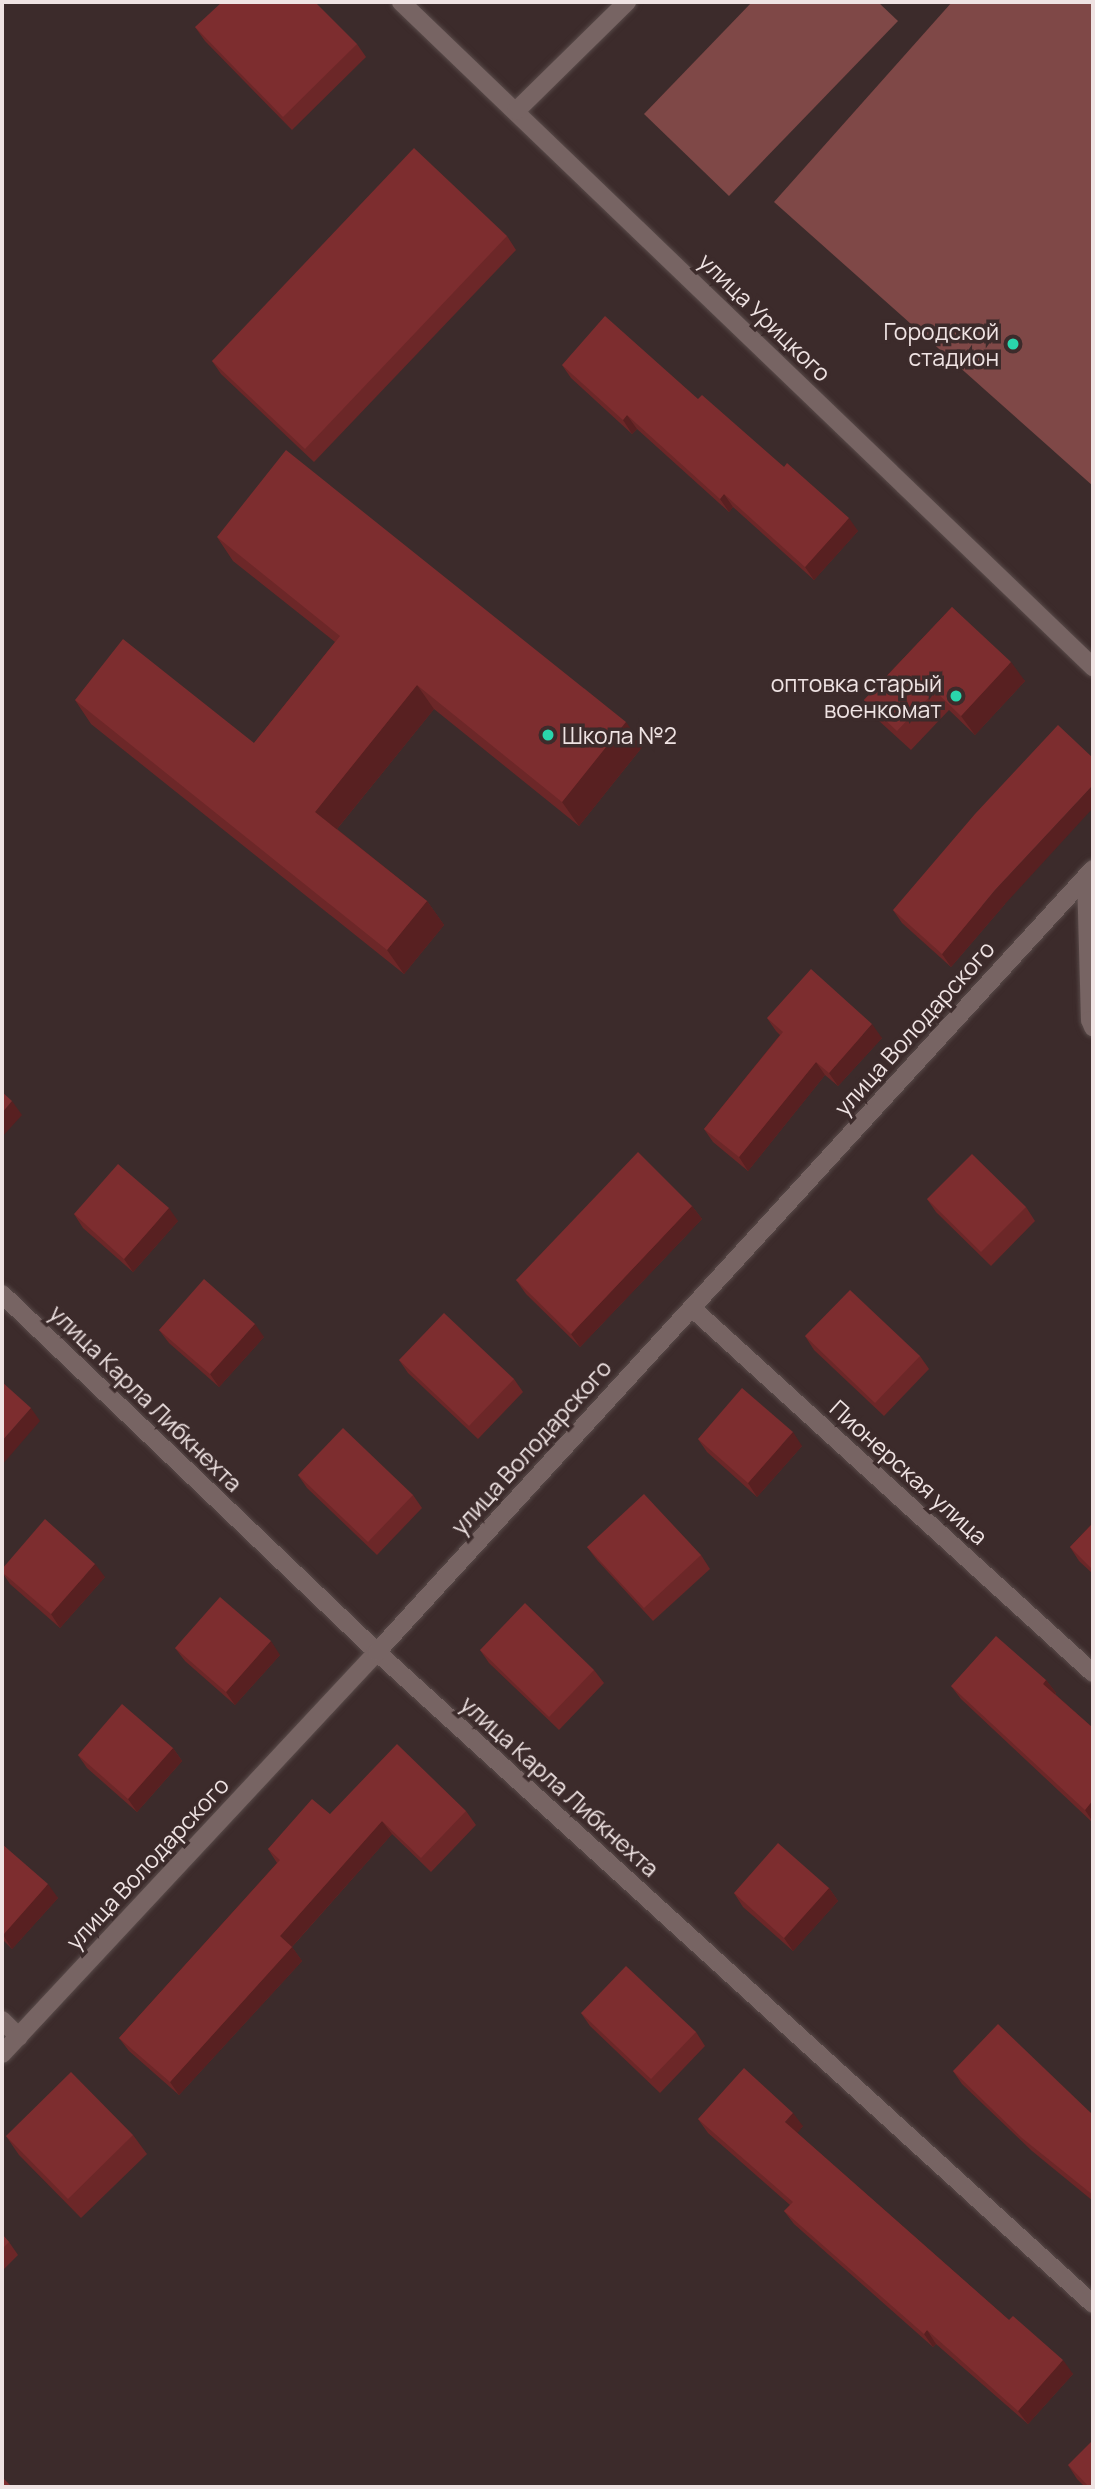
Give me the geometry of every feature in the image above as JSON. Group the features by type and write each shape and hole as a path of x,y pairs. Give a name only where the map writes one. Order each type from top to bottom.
{"street":[{"name":"улица Урицкого","path":"401,2 1093,667"},
{"path":"516,111 627,2"},
{"path":"1089,873 1090,1020 1093,1027"},
{"name":"улица Володарского","path":"2,2054 377,1652 1089,873"},
{"name":"улица Карла Либкнехта","path":"2,1294 377,1652 1093,2304"},
{"name":"Пионерская улица","path":"692,1308 1093,1673"},
{"path":"2,2020 19,2037"}],"shaded area":[{"path":"752,2 878,2 898,21 729,196 644,114"},
{"name":"Городской стадион","path":"952,2 1093,2 1093,486 774,202"}],"building":[{"path":"222,2 315,2 357,44 283,117 195,27"},
{"path":"414,148 507,236 305,449 212,361"},
{"path":"605,316 698,399 702,395 784,467 787,463 849,518 805,567 724,494 720,499 627,415 623,420 562,365"},
{"name":"Школа №2","path":"286,450 626,722 562,802 417,685 315,812 427,901 387,950 75,700 123,639 254,743 340,636 217,537"},
{"name":"оптовка старый военкомат","path":"952,607 1011,662 961,716 935,691 897,731 864,700"},
{"path":"1058,725 1093,758 1093,785 995,890 942,954 893,910 975,814"},
{"path":"811,969 872,1024 829,1073 816,1062 739,1157 704,1129 783,1032 767,1018"},
{"path":"2,1092 12,1101 2,1113"},
{"path":"638,1152 692,1206 571,1334 516,1280"},
{"path":"972,1154 1026,1207 981,1252 927,1199"},
{"path":"118,1164 169,1208 124,1259 74,1214"},
{"path":"204,1279 255,1324 210,1374 159,1330"},
{"path":"850,1290 920,1356 875,1403 805,1336"},
{"path":"444,1313 514,1379 469,1426 399,1360"},
{"path":"2,1382 31,1408 2,1441"},
{"path":"742,1388 793,1432 748,1483 698,1439"},
{"path":"343,1428 413,1495 368,1542 298,1475"},
{"path":"644,1494 701,1555 644,1608 587,1547"},
{"path":"45,1519 95,1564 51,1614 2,1572"},
{"path":"1093,1523 1093,1570 1070,1547"},
{"path":"220,1597 271,1641 226,1692 175,1648"},
{"path":"525,1603 594,1670 549,1717 480,1650"},
{"path":"996,1636 1046,1680 1043,1684 1093,1728 1093,1800 1085,1810 951,1686"},
{"path":"122,1704 173,1748 128,1799 78,1755"},
{"path":"397,1744 466,1811 421,1858 382,1821 280,1936 292,1947 170,2082 119,2038 280,1860 268,1849 312,1799 330,1814"},
{"path":"778,1843 829,1888 784,1938 734,1893"},
{"path":"2,1844 48,1884 3,1935 2,1934"},
{"path":"626,1966 696,2032 651,2079 581,2013"},
{"path":"998,2024 1093,2115 1093,2195 1022,2138 953,2071"},
{"path":"744,2068 793,2113 785,2122 1009,2320 1013,2316 1063,2360 1018,2411 927,2330 924,2334 784,2211 793,2202 698,2119"},
{"path":"71,2072 133,2135 68,2199 6,2136"},
{"path":"2,2234 9,2242 2,2249"},
{"path":"1093,2440 1093,2487 1089,2487 1068,2465"},
{"path":"2,2477 12,2487 2,2487"}],"place":[{"name":"Городской стадион","path":"1013,344"},
{"name":"оптовка старый военкомат","path":"956,696"},
{"name":"Школа №2","path":"548,735"}]}
